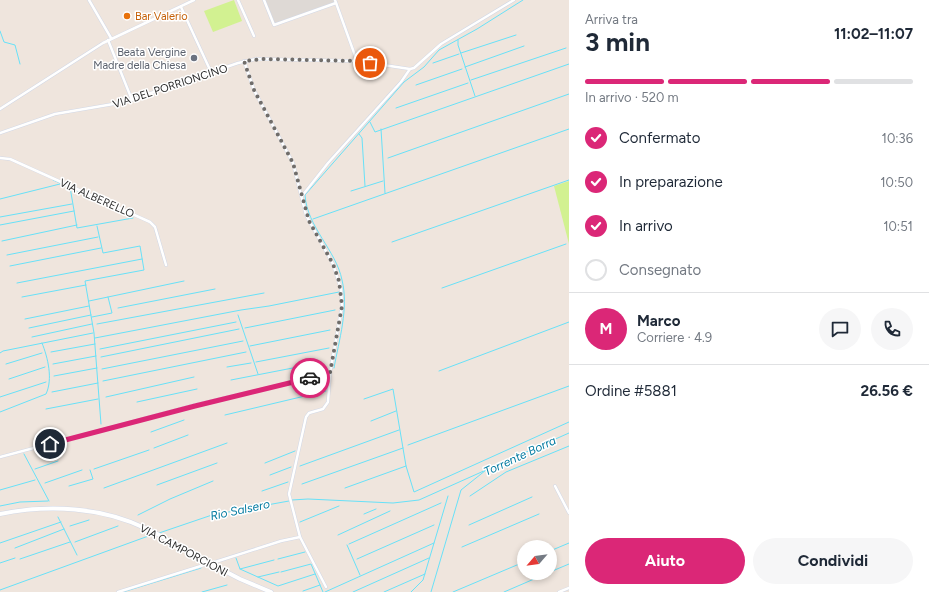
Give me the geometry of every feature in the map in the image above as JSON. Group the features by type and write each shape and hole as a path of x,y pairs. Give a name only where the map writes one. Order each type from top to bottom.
{"main road":[{"name":"VIA CAMPORCIONI","path":"0,514 20,510 46,508 74,509 106,514 147,529 240,579 271,592"}],"street":[{"path":"89,0 109,39 132,100"},
{"path":"0,109 109,39 194,0"},
{"path":"238,0 254,36"},
{"path":"264,0 274,25 336,2 357,61"},
{"path":"302,196 328,163 401,82 410,69 414,68 442,44 514,0"},
{"path":"181,7 211,72"},
{"name":"VIA DEL PORRIONCINO","path":"0,133 55,114 110,106 132,100 244,61 263,59 357,61 410,69"},
{"path":"244,61 254,90 293,163 309,221 333,264 341,289 342,306 330,373 326,407 309,413 306,417 289,496 300,537 326,587"},
{"name":"VIA ALBERELLO","path":"0,158 10,159 150,222 155,227 166,265"},
{"path":"0,457 195,406 330,373"},
{"path":"555,486 569,513"},
{"path":"214,564 281,541 300,537"},
{"path":"118,592 204,565"},
{"path":"558,592 569,588"}],"green space":[{"path":"234,0 242,21 213,32 204,11"},
{"path":"569,181 569,244 554,186"}],"shaded area":[{"path":"264,0 335,0 336,3 274,25"}],"waterway":[{"path":"334,368 344,313 344,291 339,269 311,218 305,195 404,82 424,67 439,50 477,29 523,0"},
{"path":"0,31 4,42 15,45 20,64"},
{"path":"461,53 516,35"},
{"path":"458,40 458,45 475,96"},
{"path":"465,67 524,46"},
{"path":"471,80 566,48"},
{"path":"433,63 459,54"},
{"path":"370,122 375,132 569,64"},
{"path":"416,85 462,69"},
{"path":"396,108 468,83"},
{"path":"388,158 569,94"},
{"path":"381,129 385,193"},
{"path":"313,219 569,129"},
{"path":"359,134 362,138 365,186"},
{"path":"53,180 89,196"},
{"path":"392,242 569,180"},
{"path":"351,191 383,181"},
{"path":"0,199 60,184"},
{"path":"70,187 77,228 133,218"},
{"path":"0,217 72,204"},
{"path":"0,225 74,211"},
{"path":"2,241 77,225"},
{"path":"97,226 103,253 140,246 144,270 85,281 94,333 101,424"},
{"path":"7,255 98,237"},
{"path":"442,288 566,244"},
{"path":"10,266 101,248"},
{"path":"17,283 142,259"},
{"path":"89,301 184,281"},
{"path":"22,297 86,285"},
{"path":"118,308 215,289"},
{"path":"95,338 339,292"},
{"path":"97,324 264,293"},
{"path":"92,317 112,313 108,297"},
{"path":"25,319 89,306"},
{"path":"245,328 335,310"},
{"path":"29,328 91,315"},
{"path":"238,315 258,374"},
{"path":"100,349 236,322"},
{"path":"439,371 569,322"},
{"path":"32,337 92,324"},
{"path":"101,357 239,329"},
{"path":"250,346 330,330"},
{"path":"0,353 3,351 93,333"},
{"path":"102,369 243,341"},
{"path":"0,412 46,394 49,382 49,368 42,343"},
{"path":"51,352 95,344"},
{"path":"256,362 329,348"},
{"path":"103,381 246,352"},
{"path":"6,364 42,353"},
{"path":"53,364 96,356"},
{"path":"227,367 251,363"},
{"path":"231,380 303,366"},
{"path":"9,379 45,367"},
{"path":"54,376 97,368"},
{"path":"106,397 194,377"},
{"path":"0,397 46,382"},
{"path":"52,392 98,383"},
{"path":"408,445 569,386"},
{"path":"137,402 197,389"},
{"path":"364,399 393,389 406,466 414,492 569,422"},
{"path":"225,415 326,391"},
{"path":"46,409 98,399"},
{"path":"371,421 396,411"},
{"path":"151,432 184,420"},
{"path":"300,466 399,430"},
{"name":"Torrente Borra","path":"431,592 461,490 486,470 569,433"},
{"path":"154,448 188,435"},
{"path":"104,488 227,443"},
{"path":"470,496 506,472 569,446"},
{"path":"302,484 403,448"},
{"path":"94,469 149,450"},
{"path":"265,463 295,451"},
{"path":"24,454 49,501"},
{"path":"35,469 58,461"},
{"path":"157,485 217,463"},
{"path":"345,488 406,466"},
{"path":"270,475 291,467"},
{"path":"45,483 82,470"},
{"path":"69,486 93,479 90,470"},
{"name":"Rio Salsero","path":"292,500 308,499 393,503 419,500 486,470"},
{"path":"0,490 35,480"},
{"path":"138,515 170,499 213,481"},
{"path":"262,491 288,482"},
{"path":"411,592 423,580 448,496"},
{"path":"469,525 532,497"},
{"path":"0,506 20,502 48,501"},
{"name":"Rio Salsero","path":"159,533 212,515 289,501"},
{"path":"349,544 441,503"},
{"path":"300,522 339,506"},
{"path":"364,514 376,509"},
{"path":"338,535 390,511"},
{"path":"462,547 539,514"},
{"path":"58,517 77,555"},
{"path":"70,526 89,520"},
{"path":"0,543 61,522"},
{"path":"357,559 434,525"},
{"path":"75,542 118,526"},
{"path":"15,548 64,529"},
{"name":"Rio Salsero","path":"0,590 154,534"},
{"path":"20,559 70,542"},
{"path":"325,592 434,543"},
{"path":"557,548 569,543"},
{"path":"347,545 360,575"},
{"path":"278,559 305,552"},
{"path":"0,563 15,558"},
{"path":"236,558 240,569 278,586 315,574"},
{"path":"353,592 429,558"},
{"path":"240,569 274,560"},
{"path":"281,572 311,564 323,592"},
{"path":"557,569 569,564"},
{"path":"453,592 517,565"},
{"path":"123,592 201,568"},
{"path":"258,577 279,572"},
{"path":"384,592 425,574"},
{"path":"504,592 532,580"},
{"path":"202,592 227,585"},
{"path":"303,591 320,585"}],"way so far":[{"path":"310,378 330,373 342,306 341,289 333,264 306,215 293,163 286,147 261,105 244,61 263,59 357,61 370,63"}],"place":[{"name":"Bar Valerio","path":"127,16"},
{"name":"Beata Vergine Madre della Chiesa","path":"194,58"}],"route":[{"path":"50,444 310,378"}]}
